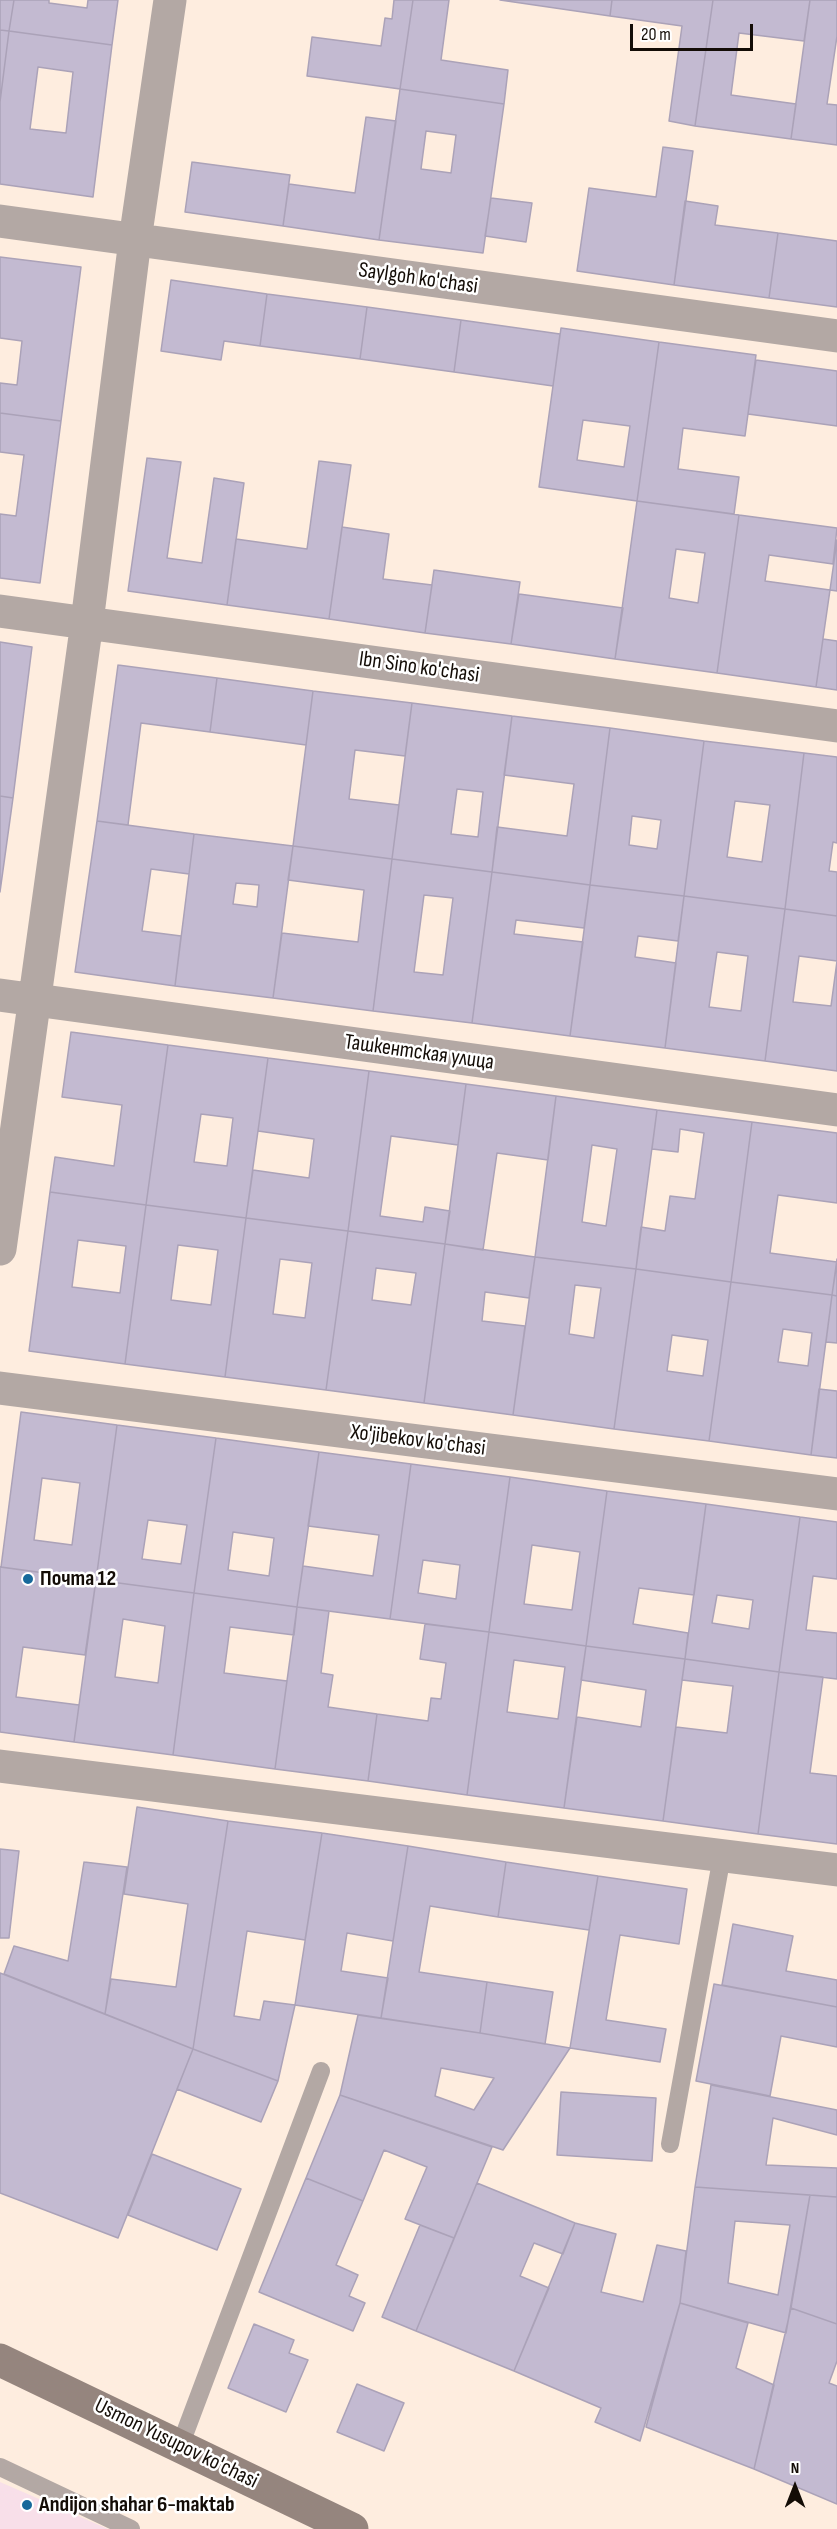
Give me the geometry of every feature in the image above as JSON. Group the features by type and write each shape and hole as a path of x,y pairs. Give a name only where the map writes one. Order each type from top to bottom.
{"main road":[{"name":"Usmon Yusupov ko'chasi","path":"0,2360 352,2529"}],"street":[{"path":"0,1249 87,622 135,240 170,0"},
{"name":"Saylgoh ko'chasi","path":"0,221 837,336"},
{"name":"Ibn Sino ko'chasi","path":"0,611 837,726"},
{"name":"Ташкентская улица","path":"0,995 837,1110"},
{"name":"Xo'jibekov ko'chasi","path":"0,1388 837,1494"},
{"path":"0,1766 837,1870"}],"lane":[{"path":"670,2144 722,1856"},
{"path":"180,2446 321,2071"},
{"path":"0,2467 131,2529"}],"shaded area":[{"name":"Andijon shahar 6-maktab","path":"0,2482 108,2529 0,2529"}],"building":[{"path":"0,0 14,0 9,31 0,30"},
{"path":"14,0 49,0 49,3 87,8 88,0 118,0 112,45 9,31"},
{"path":"394,0 413,0 400,89 307,76 312,37 381,46 385,18 392,19"},
{"path":"413,0 449,0 441,60 508,70 504,104 400,89"},
{"path":"500,0 612,0 610,16"},
{"path":"612,0 713,0 695,126 669,121 682,26 610,16"},
{"path":"713,0 810,0 804,41 739,33 731,95 796,104 791,139 695,126"},
{"path":"810,0 837,0 837,36 827,104 837,105 837,145 791,139"},
{"path":"0,30 9,31 0,102"},
{"path":"9,31 112,45 93,197 0,184 0,102","holes":["38,67 73,72 66,133 30,129"]},
{"path":"400,89 504,104 483,253 379,240","holes":["426,131 456,135 451,173 421,169"]},
{"path":"366,117 396,121 379,240 283,226 289,184 355,193"},
{"path":"663,147 693,151 674,285 577,271 589,188 656,197"},
{"path":"192,162 290,175 283,226 185,212"},
{"path":"491,198 532,203 526,242 485,236"},
{"path":"685,201 718,206 715,225 778,233 769,298 674,285"},
{"path":"778,233 837,241 837,307 769,298"},
{"path":"0,257 81,267 61,421 0,413 0,383 17,385 22,341 0,338"},
{"path":"171,280 267,294 260,346 224,341 221,360 161,351"},
{"path":"267,294 367,307 360,359 260,346"},
{"path":"367,307 461,320 454,372 360,359"},
{"path":"461,320 560,334 553,386 454,372"},
{"path":"561,328 659,342 637,501 539,487","holes":["583,420 630,426 624,467 577,460"]},
{"path":"659,342 756,355 745,436 683,428 678,469 739,477 734,514 637,501"},
{"path":"756,360 837,371 837,426 748,414"},
{"path":"0,413 61,421 40,583 0,578 0,514 16,516 24,455 0,452"},
{"path":"147,458 181,462 167,558 202,563 214,478 244,483 227,605 128,591"},
{"path":"319,461 351,465 329,619 227,605 236,539 307,549"},
{"path":"637,501 739,515 717,673 615,659","holes":["676,549 705,553 698,603 669,598"]},
{"path":"739,515 837,528 833,564 769,555 765,581 830,590 816,687 717,673"},
{"path":"342,527 389,534 383,579 432,585 425,633 329,619"},
{"path":"837,540 837,591 830,590"},
{"path":"434,570 520,582 511,644 425,633"},
{"path":"519,594 623,608 615,659 511,644"},
{"path":"823,639 837,641 837,690 816,687"},
{"path":"0,642 32,647 13,798 0,796"},
{"path":"118,665 217,678 210,732 141,723 128,825 97,821"},
{"path":"217,678 313,691 306,745 210,732"},
{"path":"313,691 412,703 405,756 355,750 349,799 399,805 392,859 293,846"},
{"path":"412,703 512,716 492,872 392,859","holes":["457,789 483,792 478,837 451,834"]},
{"path":"512,716 610,728 590,885 492,872 497,827 567,836 574,784 504,775"},
{"path":"610,728 704,741 684,896 590,885","holes":["632,816 661,820 657,849 629,845"]},
{"path":"704,741 804,753 785,909 684,896","holes":["735,801 770,805 762,862 727,857"]},
{"path":"804,753 837,757 837,843 833,842 829,871 837,872 837,916 785,909"},
{"path":"0,796 13,798 0,892"},
{"path":"97,821 194,834 189,874 151,869 142,931 181,936 175,986 75,972"},
{"path":"194,834 293,846 273,998 175,986","holes":["236,883 259,885 257,907 233,904"]},
{"path":"293,846 392,859 373,1011 273,998 282,933 358,942 364,890 288,880"},
{"path":"392,859 492,872 472,1023 373,1011","holes":["424,895 453,898 443,975 414,972"]},
{"path":"492,872 590,885 584,928 516,920 514,934 583,942 570,1036 472,1023"},
{"path":"590,885 684,896 678,941 638,936 635,957 676,963 665,1048 570,1036"},
{"path":"684,896 785,909 765,1061 665,1048","holes":["717,952 748,956 741,1011 709,1007"]},
{"path":"785,909 837,916 837,961 837,1071 765,1061","holes":["799,956 837,961 831,1006 793,1002"]},
{"path":"71,1032 168,1045 146,1205 50,1192 55,1157 114,1166 122,1105 62,1097"},
{"path":"168,1045 268,1058 246,1218 146,1205","holes":["201,1114 233,1118 227,1166 194,1162"]},
{"path":"268,1058 369,1071 348,1231 246,1218 253,1170 309,1178 314,1139 258,1131"},
{"path":"369,1071 466,1084 458,1145 391,1136 380,1216 423,1222 425,1207 450,1211 445,1244 348,1231"},
{"path":"466,1084 556,1096 548,1160 497,1153 483,1250 445,1244"},
{"path":"556,1096 657,1110 636,1269 535,1257","holes":["592,1145 617,1149 606,1226 582,1222"]},
{"path":"657,1110 752,1122 731,1282 636,1269 641,1227 665,1231 670,1196 695,1199 704,1133 680,1129 678,1152 652,1149"},
{"path":"752,1122 837,1133 837,1203 778,1195 770,1253 837,1262 832,1295 731,1282"},
{"path":"50,1192 146,1205 125,1364 29,1351","holes":["78,1240 126,1246 120,1293 72,1287"]},
{"path":"146,1205 246,1218 225,1377 125,1364","holes":["178,1245 218,1250 211,1305 171,1300"]},
{"path":"246,1218 348,1231 326,1390 225,1377","holes":["280,1259 312,1263 305,1318 273,1314"]},
{"path":"348,1231 445,1244 424,1403 326,1390","holes":["376,1268 416,1273 411,1305 372,1300"]},
{"path":"445,1244 535,1257 529,1298 485,1292 482,1321 525,1326 513,1415 424,1403"},
{"path":"535,1257 636,1269 614,1429 513,1415","holes":["575,1285 601,1288 594,1338 569,1334"]},
{"path":"837,1259 837,1296 832,1295"},
{"path":"636,1269 731,1282 709,1441 614,1429","holes":["672,1335 708,1340 703,1376 667,1371"]},
{"path":"731,1282 832,1295 811,1455 709,1441","holes":["783,1329 812,1333 808,1366 778,1362"]},
{"path":"832,1295 837,1296 837,1343 826,1342"},
{"path":"819,1389 837,1391 837,1458 811,1455"},
{"path":"21,1412 117,1425 96,1580 1,1567","holes":["42,1478 80,1483 72,1545 34,1540"]},
{"path":"117,1425 216,1438 194,1593 96,1580","holes":["148,1520 187,1525 181,1564 142,1559"]},
{"path":"216,1438 319,1452 297,1607 194,1593","holes":["233,1532 274,1538 269,1576 228,1570"]},
{"path":"319,1452 411,1464 390,1619 297,1607 303,1566 373,1576 379,1535 308,1526"},
{"path":"411,1464 510,1477 489,1632 390,1619","holes":["423,1560 460,1565 456,1599 418,1593"]},
{"path":"510,1477 607,1491 586,1646 489,1632","holes":["532,1545 580,1552 572,1610 524,1604"]},
{"path":"607,1491 706,1504 694,1595 639,1588 633,1624 688,1633 685,1659 586,1646"},
{"path":"706,1504 800,1517 779,1672 685,1659","holes":["717,1595 753,1600 749,1629 712,1623"]},
{"path":"800,1517 837,1522 837,1579 813,1576 806,1630 837,1633 837,1679 779,1672"},
{"path":"0,1567 96,1580 85,1655 23,1647 16,1697 79,1705 74,1742 0,1732"},
{"path":"96,1580 194,1593 173,1755 74,1742","holes":["123,1619 165,1626 158,1683 115,1677"]},
{"path":"194,1593 297,1607 294,1635 230,1627 224,1673 287,1681 275,1769 173,1755"},
{"path":"297,1607 329,1611 321,1673 333,1675 328,1707 377,1714 368,1781 275,1769"},
{"path":"425,1624 489,1632 467,1795 368,1781 377,1714 428,1721 431,1698 441,1699 446,1663 420,1659"},
{"path":"489,1632 586,1646 564,1808 467,1795","holes":["514,1660 565,1667 558,1719 507,1712"]},
{"path":"586,1646 685,1659 663,1821 564,1808 577,1717 641,1727 646,1690 581,1680"},
{"path":"685,1659 779,1672 758,1834 663,1821 676,1727 727,1733 733,1686 682,1680"},
{"path":"779,1672 823,1677 810,1773 837,1776 837,1844 758,1834"},
{"path":"137,1807 228,1821 193,2049 105,2014 111,1979 176,1987 188,1904 124,1894"},
{"path":"228,1821 322,1833 305,1940 247,1931 234,2016 260,2020 264,2001 295,2005 278,2081 193,2049"},
{"path":"322,1833 408,1846 393,1941 347,1933 341,1971 388,1978 381,2018 295,2005"},
{"path":"408,1846 506,1862 498,1917 430,1906 419,1972 487,1982 480,2033 381,2018"},
{"path":"0,1849 19,1851 9,1938 0,1938"},
{"path":"84,1862 127,1867 105,2014 4,1974 14,1946 68,1961"},
{"path":"506,1862 598,1876 589,1930 498,1917"},
{"path":"598,1876 687,1889 679,1944 620,1935 606,2020 666,2029 660,2062 570,2048"},
{"path":"733,1924 793,1936 786,1971 837,1980 837,2007 722,1985"},
{"path":"0,1973 193,2049 118,2238 0,2193"},
{"path":"487,1982 553,1992 545,2044 480,2033"},
{"path":"714,1984 837,2007 837,2047 781,2036 770,2096 696,2081"},
{"path":"358,2015 570,2048 503,2150 340,2095","holes":["441,2068 494,2078 474,2110 435,2096"]},
{"path":"193,2049 278,2081 261,2122 177,2089"},
{"path":"711,2085 837,2110 837,2135 773,2118 766,2165 837,2168 837,2197 695,2187"},
{"path":"561,2092 656,2098 652,2161 557,2155"},
{"path":"340,2095 492,2147 454,2238 405,2219 427,2167 384,2150 363,2201 306,2178"},
{"path":"152,2154 241,2189 217,2250 128,2215"},
{"path":"306,2178 363,2201 336,2265 358,2275 349,2296 365,2303 353,2331 259,2292"},
{"path":"477,2183 575,2223 563,2254 534,2243 520,2276 549,2288 514,2371 416,2331"},
{"path":"695,2187 810,2195 786,2333 680,2303","holes":["735,2221 790,2225 778,2295 728,2283"]},
{"path":"810,2195 837,2197 837,2324 791,2308"},
{"path":"575,2223 616,2234 601,2292 643,2302 657,2245 686,2251 680,2303 640,2441 595,2422 601,2408 514,2371"},
{"path":"420,2225 454,2238 416,2331 382,2317"},
{"path":"680,2303 748,2323 736,2368 774,2385 754,2469 646,2427"},
{"path":"791,2308 837,2324 837,2361 829,2383 837,2386 837,2504 754,2469"},
{"path":"254,2324 294,2340 289,2353 308,2360 286,2412 228,2388"},
{"path":"357,2384 404,2403 384,2451 337,2432"}],"place":[{"name":"Почта 12","path":"28,1579"},
{"name":"Andijon shahar 6-maktab","path":"27,2505"}]}
